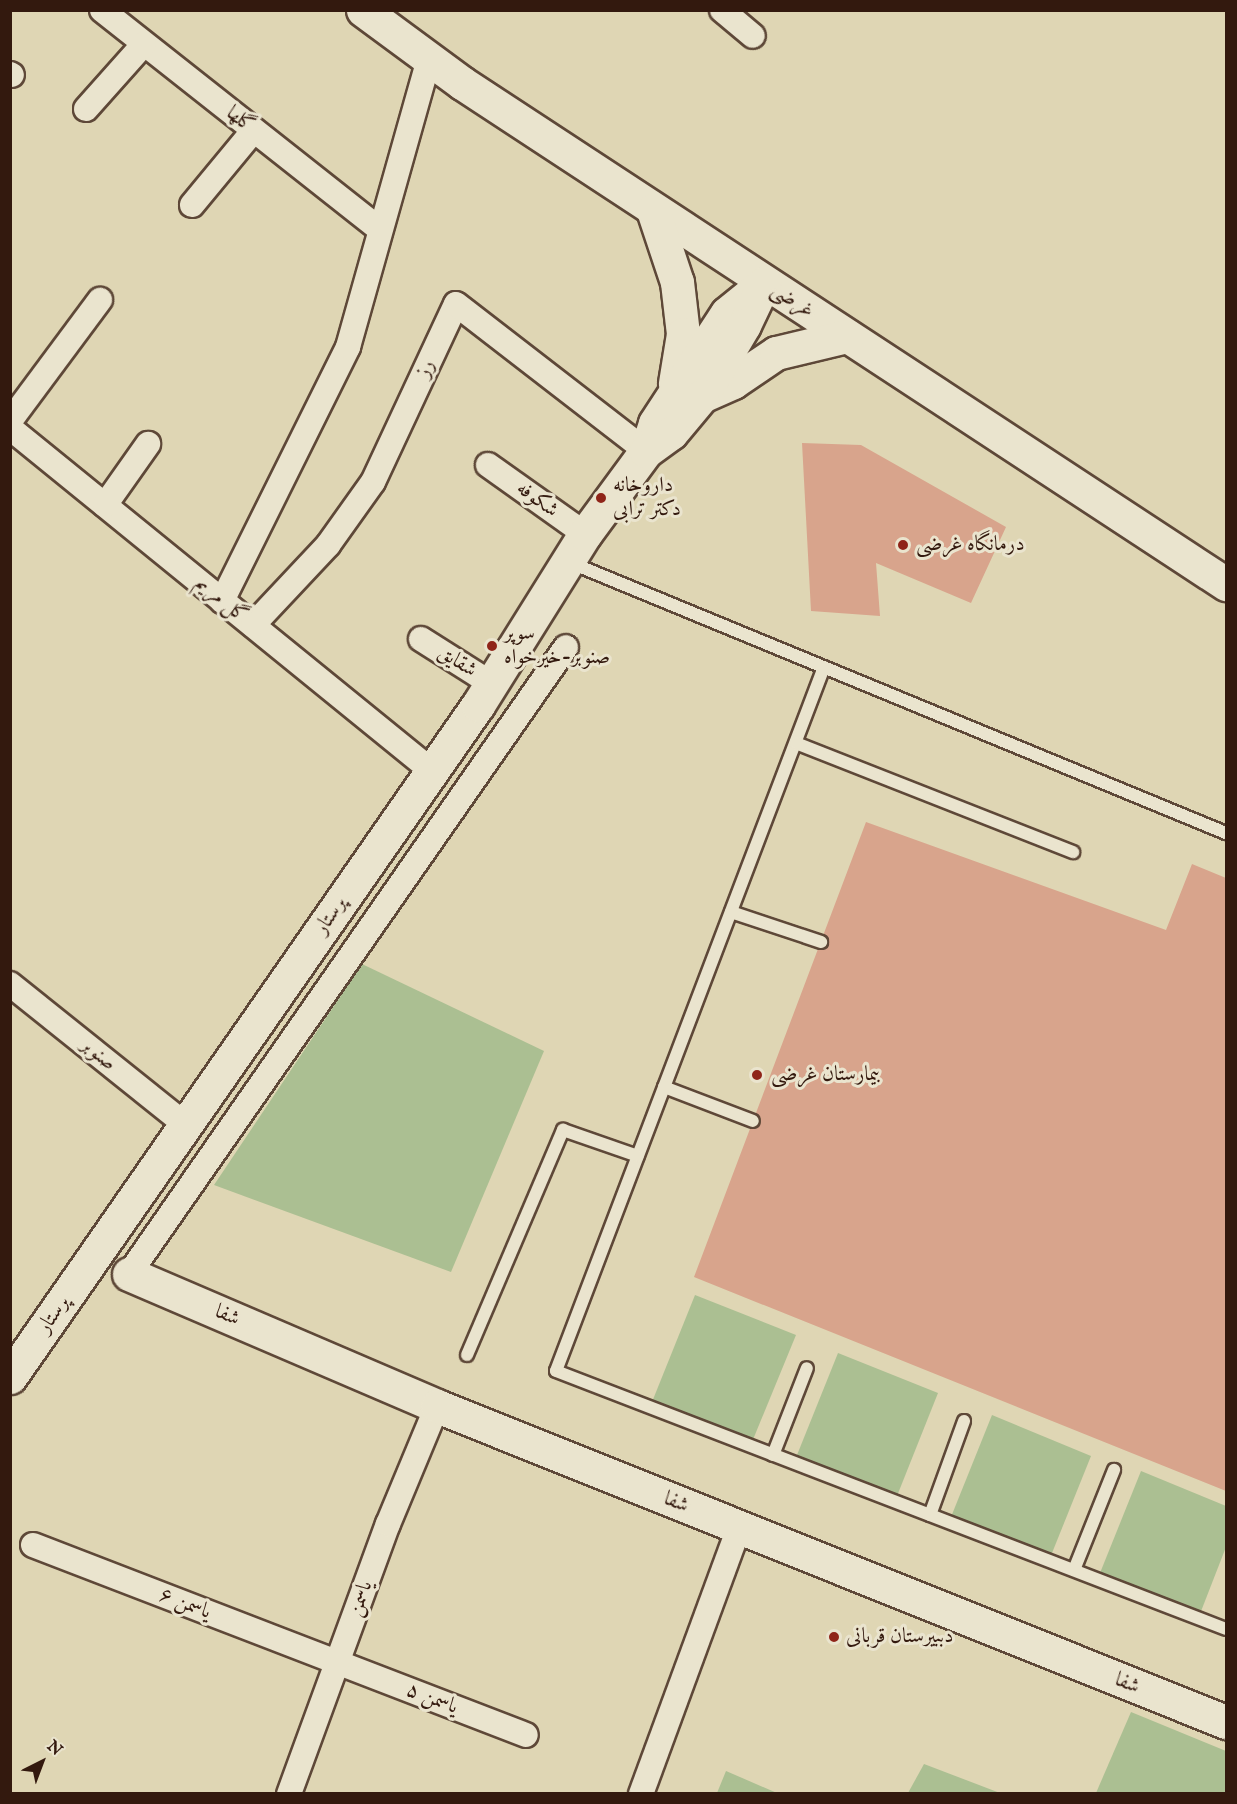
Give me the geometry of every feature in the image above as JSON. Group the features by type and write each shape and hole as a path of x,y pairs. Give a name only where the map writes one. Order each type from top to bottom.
{"main road":[{"name":"غرضی","path":"363,10 429,59 653,210 1227,584"},
{"path":"653,210 677,282 688,395 733,382 776,353 847,336"},
{"name":"پرستار","path":"10,1377 492,684 585,534 646,451 671,434 688,395 744,325 764,282"},
{"name":"شفا","path":"129,1274 437,1406 1227,1722"}],"street":[{"name":"گلها","path":"102,10 379,230"},
{"path":"722,10 753,36"},
{"path":"86,110 144,44"},
{"path":"222,601 348,347 379,230 429,59"},
{"path":"192,205 254,130"},
{"path":"10,421 100,300"},
{"name":"رز","path":"253,625 328,545 373,482 456,304 646,451"},
{"name":"گل مریم","path":"10,428 432,771"},
{"path":"105,505 148,444"},
{"name":"شکوفه","path":"489,465 585,534"},
{"name":"شقایق","path":"421,639 492,684"},
{"path":"129,1274 566,647"},
{"name":"صنوبر","path":"10,984 186,1125"},
{"name":"یاسمن","path":"289,1794 388,1524 437,1406"},
{"path":"641,1794 739,1528"},
{"name":"یاسمن ۶","path":"33,1545 338,1662"},
{"name":"یاسمن ۵","path":"338,1662 526,1735"}],"lane":[{"path":"568,561 1227,833"},
{"path":"824,667 556,1371 1226,1626"},
{"path":"796,743 1073,852"},
{"path":"731,912 820,942"},
{"path":"664,1087 753,1121"},
{"path":"467,1355 563,1130 638,1156"},
{"path":"773,1455 807,1368"},
{"path":"930,1515 964,1420"},
{"path":"1074,1570 1114,1470"}],"green space":[{"path":"362,964 544,1051 451,1272 214,1185"},
{"path":"695,1295 796,1335 752,1442 652,1402"},
{"path":"838,1353 938,1393 895,1501 795,1460"},
{"path":"992,1415 1091,1456 1048,1563 949,1522"},
{"path":"1141,1471 1226,1506 1226,1547 1198,1619 1098,1578"},
{"path":"1131,1712 1226,1751 1226,1793 1096,1793"},
{"path":"924,1764 1000,1793 908,1793"},
{"path":"726,1771 777,1793 717,1793"}],"building":[{"name":"درمانگاه غرضی","path":"802,443 861,445 1006,527 971,603 876,563 880,616 811,611"},
{"name":"بیمارستان غرضی","path":"866,822 1166,930 1192,864 1226,878 1226,1491 694,1277"}],"place":[{"name":"داروخانه دکتر ترابی","path":"601,498"},
{"name":"درمانگاه غرضی","path":"903,545"},
{"name":"سوپر صنوبر-خیرخواه","path":"492,646"},
{"name":"بیمارستان غرضی","path":"757,1075"},
{"name":"دببیرستان قربانی","path":"834,1637"}]}
